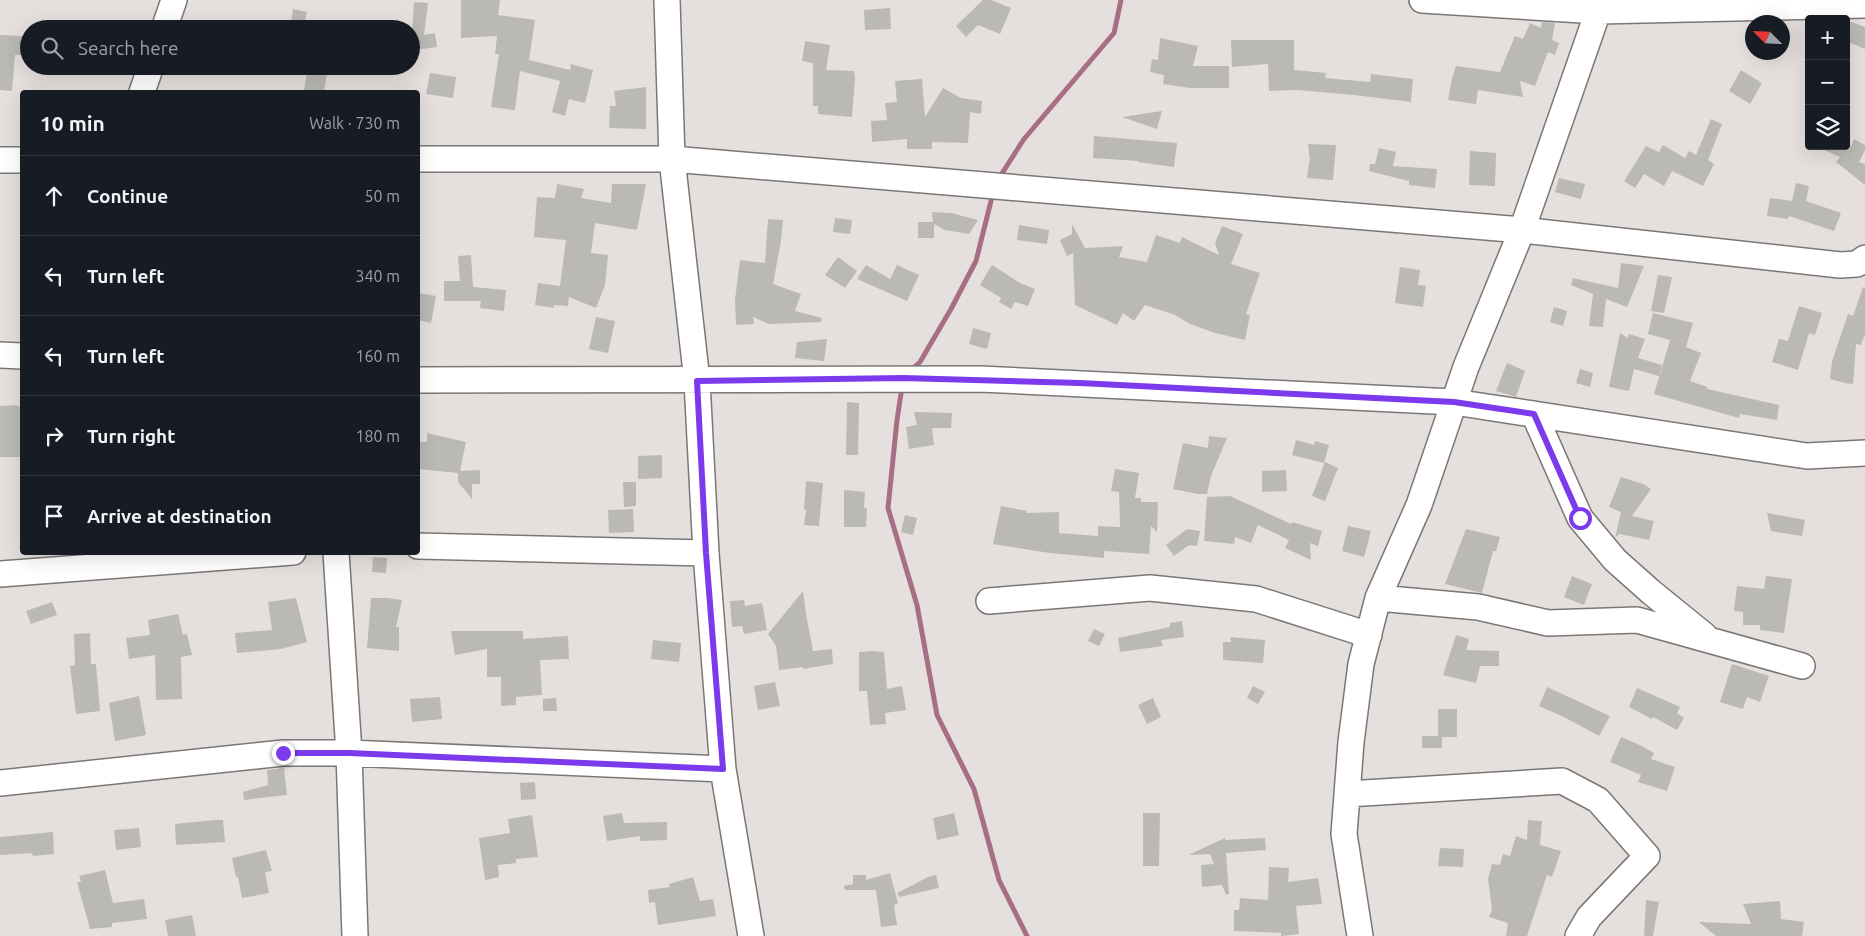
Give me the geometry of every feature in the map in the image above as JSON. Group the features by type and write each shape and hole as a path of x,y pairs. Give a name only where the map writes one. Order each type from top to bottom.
{"street":[{"path":"167,20 174,0"},
{"path":"668,0 672,159 697,381 706,553 723,769 751,936"},
{"path":"1422,0 1600,6 1865,4"},
{"path":"1360,936 1344,834 1351,742 1362,664 1378,598 1419,505 1454,402 1522,230 1600,6"},
{"path":"143,90 148,75"},
{"path":"420,159 672,159 1522,230 1840,265 1857,264 1865,258"},
{"path":"0,160 20,160"},
{"path":"0,355 20,356"},
{"path":"420,380 697,381 903,378 989,380 1454,402 1807,456 1865,453"},
{"path":"1534,414 1580,518 1616,560 1651,592 1711,640"},
{"path":"420,546 706,553"},
{"path":"0,574 253,555"},
{"path":"336,555 349,753 355,936"},
{"path":"990,601 1150,588 1256,599 1369,635"},
{"path":"1378,598 1478,607 1548,623 1637,620 1802,666"},
{"path":"0,783 283,753 349,753 723,769"},
{"path":"1347,794 1562,781 1598,800 1647,856 1589,917 1578,936"}],"building":[{"path":"461,0 500,0 498,15 535,20 529,60 570,70 571,64 593,70 585,103 569,99 565,116 552,112 560,81 520,71 515,110 491,107 499,54 495,54 497,36 461,38"},
{"path":"983,0 991,0 1011,8 1000,34 978,25 966,37 956,26"},
{"path":"414,2 428,3 424,35 435,33 437,47 420,49 420,20 413,20"},
{"path":"890,8 891,29 865,30 864,10"},
{"path":"293,9 307,12 305,20 291,20"},
{"path":"1850,21 1865,27 1865,49 1850,43"},
{"path":"1542,22 1555,23 1552,40 1559,43 1555,55 1548,52 1535,86 1520,81 1523,97 1478,90 1476,104 1448,100 1456,66 1500,72 1515,36 1523,39 1530,23 1541,28"},
{"path":"0,35 20,36 20,55 15,55 12,91 0,90"},
{"path":"1160,38 1198,46 1193,66 1229,66 1229,88 1190,88 1163,84 1164,75 1150,72 1152,59 1158,60"},
{"path":"1231,40 1294,40 1294,70 1326,73 1325,78 1370,82 1371,74 1413,79 1411,102 1297,90 1269,91 1268,64 1232,67"},
{"path":"805,41 830,45 826,70 854,71 852,117 818,114 818,106 813,106 813,63 802,61"},
{"path":"1741,70 1762,83 1750,104 1729,91"},
{"path":"430,73 456,77 453,98 426,94"},
{"path":"306,75 327,75 324,90 304,90"},
{"path":"922,79 925,117 943,88 961,98 982,101 981,114 970,112 968,143 932,142 932,149 907,149 907,139 872,142 871,121 887,120 885,103 897,102 895,81"},
{"path":"646,87 646,129 609,128 610,106 616,106 614,91"},
{"path":"1162,111 1157,129 1122,117"},
{"path":"1711,119 1722,124 1708,160 1714,164 1703,186 1672,171 1664,186 1644,174 1635,188 1624,181 1646,146 1659,152 1663,145 1685,158 1689,151 1696,155"},
{"path":"1094,136 1177,143 1174,167 1138,161 1093,158"},
{"path":"1854,139 1865,145 1865,150 1859,162 1865,164 1865,185 1836,162 1840,157 1824,150 1850,150"},
{"path":"1308,144 1336,145 1333,180 1307,178 1310,162"},
{"path":"1379,148 1396,152 1393,166 1437,169 1435,188 1409,185 1409,181 1369,171 1370,164 1375,164"},
{"path":"1470,151 1496,153 1495,186 1469,185"},
{"path":"1559,178 1585,184 1581,199 1555,192"},
{"path":"1796,183 1809,186 1806,201 1841,213 1834,231 1789,216 1788,219 1767,216 1770,198 1792,201"},
{"path":"557,184 584,189 581,198 611,203 612,184 646,184 637,230 595,223 591,253 608,255 605,285 596,308 569,297 568,306 554,305 554,308 535,305 538,283 560,286 566,240 534,237 537,197 555,198"},
{"path":"932,212 951,213 978,220 969,234 945,230 934,224 934,238 918,238 918,222 933,222"},
{"path":"835,218 852,220 850,234 833,232"},
{"path":"768,219 783,220 773,284 801,294 795,311 822,318 821,322 769,324 753,317 754,324 736,325 735,300 740,260 765,263"},
{"path":"1072,224 1085,248 1123,246 1119,257 1147,262 1156,235 1180,243 1182,237 1219,255 1215,243 1222,226 1243,234 1231,264 1260,273 1246,314 1250,315 1245,340 1215,333 1190,324 1175,315 1145,305 1134,321 1123,313 1117,325 1075,305 1073,253 1067,256 1060,240 1072,234"},
{"path":"1019,225 1049,230 1047,244 1017,240"},
{"path":"471,255 473,287 506,290 504,311 480,308 481,301 444,301 444,281 460,281 458,256"},
{"path":"838,257 857,271 845,288 825,275"},
{"path":"1621,263 1644,266 1627,307 1606,299 1603,327 1589,326 1593,294 1571,285 1573,278 1618,288"},
{"path":"866,265 890,279 897,265 919,275 907,301 857,279"},
{"path":"992,265 1020,283 1035,289 1028,306 1015,302 1011,309 999,302 1001,298 980,285"},
{"path":"1400,267 1420,270 1418,285 1426,286 1423,307 1395,303"},
{"path":"1658,275 1672,277 1664,313 1651,311"},
{"path":"1863,287 1865,288 1865,334 1861,345 1856,344 1853,384 1830,379 1832,361 1848,314 1853,316"},
{"path":"420,293 436,296 431,323 420,320"},
{"path":"1799,306 1822,313 1815,335 1809,333 1798,370 1772,362 1779,339 1788,341"},
{"path":"1554,307 1567,311 1563,326 1550,322"},
{"path":"1653,313 1693,323 1686,347 1701,353 1690,381 1707,387 1707,389 1779,405 1777,420 1740,414 1739,418 1654,394 1670,340 1648,334"},
{"path":"596,317 615,321 608,353 589,349"},
{"path":"973,328 991,333 987,349 969,344"},
{"path":"1620,333 1628,338 1629,334 1645,339 1638,358 1662,365 1659,376 1634,369 1629,391 1609,387"},
{"path":"827,339 824,361 795,358 797,342"},
{"path":"1507,363 1525,371 1516,397 1496,391"},
{"path":"1580,369 1593,373 1590,387 1576,383"},
{"path":"847,402 859,403 858,455 846,455"},
{"path":"17,405 20,407 20,457 0,457 0,406"},
{"path":"914,412 952,413 951,428 932,428 934,445 909,449 906,427 917,425"},
{"path":"427,433 466,442 460,471 480,470 480,484 472,484 472,499 458,482 458,473 420,469 420,442 427,442"},
{"path":"1209,436 1227,438 1211,476 1207,494 1173,489 1183,443 1208,448"},
{"path":"1296,440 1314,445 1315,441 1329,445 1324,463 1292,455"},
{"path":"662,455 662,478 638,479 638,456"},
{"path":"1325,462 1338,468 1325,501 1312,496"},
{"path":"1115,469 1139,473 1135,498 1141,498 1141,502 1158,502 1157,532 1151,526 1149,554 1104,551 1104,558 1050,553 993,544 1001,506 1027,511 1026,513 1059,512 1059,533 1098,536 1098,526 1120,527 1119,492 1111,491"},
{"path":"1286,470 1287,491 1262,492 1262,471"},
{"path":"1621,477 1643,484 1651,489 1632,516 1654,521 1649,540 1619,534 1615,538 1621,512 1609,507"},
{"path":"806,481 823,483 819,526 804,525"},
{"path":"623,482 636,482 636,506 624,507"},
{"path":"844,490 865,492 864,508 867,508 866,527 844,527"},
{"path":"1230,496 1291,524 1292,522 1322,531 1318,546 1310,543 1311,560 1285,548 1289,540 1258,525 1251,543 1235,537 1234,544 1204,541 1207,497"},
{"path":"633,509 634,532 609,533 608,510"},
{"path":"1767,513 1805,520 1802,536 1771,531"},
{"path":"905,515 917,518 913,535 901,532"},
{"path":"1348,526 1371,531 1364,557 1342,551"},
{"path":"1187,529 1200,531 1197,546 1189,545 1174,556 1166,545"},
{"path":"1466,529 1500,537 1496,551 1493,551 1482,593 1445,584"},
{"path":"373,557 387,558 386,573 372,572"},
{"path":"1572,576 1592,584 1584,605 1564,597"},
{"path":"1766,576 1792,579 1784,633 1760,630 1760,625 1743,625 1743,612 1734,611 1737,586 1764,589"},
{"path":"803,591 813,651 832,649 833,664 803,669 803,667 779,670 776,646 768,634"},
{"path":"296,598 307,642 281,649 237,653 235,633 272,630 268,602"},
{"path":"371,598 402,600 396,627 399,627 399,651 367,648"},
{"path":"744,600 745,606 762,603 767,630 744,634 742,626 732,627 730,601"},
{"path":"52,602 57,615 31,624 26,611"},
{"path":"178,614 183,635 187,634 192,655 181,657 182,699 156,700 155,655 129,659 126,638 150,635 148,620"},
{"path":"1182,621 1184,637 1161,640 1163,646 1120,652 1118,638 1170,627 1170,623"},
{"path":"1094,629 1105,634 1099,646 1088,641"},
{"path":"451,631 523,631 523,639 568,636 569,659 540,660 542,695 516,697 516,705 501,706 501,677 487,677 487,649 455,655"},
{"path":"90,633 91,664 96,664 100,711 76,714 70,666 75,665 74,634"},
{"path":"1456,635 1469,639 1466,650 1499,651 1499,666 1480,666 1476,683 1443,675"},
{"path":"1230,637 1265,640 1263,663 1223,660 1223,642 1231,642"},
{"path":"653,640 681,643 679,662 651,659"},
{"path":"859,652 884,652 887,689 902,686 906,710 885,713 886,724 870,725 867,691 859,691"},
{"path":"1732,664 1769,676 1760,702 1747,697 1743,709 1720,702"},
{"path":"775,682 780,706 758,710 754,686"},
{"path":"1253,686 1265,692 1258,704 1247,698"},
{"path":"1547,687 1610,716 1599,736 1539,706"},
{"path":"1637,688 1680,707 1677,713 1684,718 1677,730 1629,707"},
{"path":"139,696 146,735 115,741 109,703"},
{"path":"440,697 442,719 412,722 410,699"},
{"path":"556,698 557,711 543,711 543,699"},
{"path":"1153,698 1161,717 1147,724 1138,705"},
{"path":"1438,709 1457,709 1457,737 1442,737 1442,748 1422,748 1422,736 1438,736"},
{"path":"1621,737 1654,753 1651,759 1675,767 1667,791 1638,782 1641,775 1610,762"},
{"path":"284,768 287,795 244,800 243,792 268,785 267,770"},
{"path":"535,782 536,799 521,800 520,783"},
{"path":"622,813 624,823 667,822 667,840 640,841 640,836 607,841 603,816"},
{"path":"954,813 959,835 937,840 933,818"},
{"path":"1143,813 1160,813 1159,866 1143,866"},
{"path":"532,815 538,857 516,859 516,863 498,865 499,877 485,880 479,838 510,833 508,819"},
{"path":"223,820 225,842 176,845 175,824"},
{"path":"1528,820 1542,821 1540,845 1561,851 1552,877 1547,875 1527,936 1506,936 1508,923 1489,917 1492,910 1488,879 1492,864 1500,865 1503,854 1510,856 1516,836 1527,840"},
{"path":"139,828 141,847 116,850 114,830"},
{"path":"53,832 54,854 33,856 32,853 0,855 0,837"},
{"path":"1225,838 1225,840 1265,838 1266,850 1226,853 1229,894 1226,895 1222,885 1202,887 1201,865 1214,864 1210,854 1190,854"},
{"path":"1440,848 1464,849 1463,867 1438,866"},
{"path":"266,850 272,871 265,872 269,893 242,898 232,858"},
{"path":"1269,867 1289,868 1288,882 1318,878 1322,904 1296,906 1299,934 1281,936 1281,933 1234,931 1234,910 1239,910 1240,898 1268,900"},
{"path":"105,870 113,903 144,899 147,919 112,923 112,927 90,929 77,882 81,882 79,876"},
{"path":"890,873 898,903 894,905 897,925 881,927 876,890 845,890 844,886 853,884 853,875 866,875 866,880"},
{"path":"936,875 939,888 899,897 897,893 928,877"},
{"path":"693,877 700,901 713,899 716,916 658,925 655,902 649,903 648,890 670,887 669,884"},
{"path":"1646,900 1659,902 1653,936 1644,936"},
{"path":"1780,901 1781,919 1804,922 1802,936 1716,936 1699,922 1751,924 1743,904"},
{"path":"192,915 196,936 168,936 165,920"}],"waterway":[{"path":"999,178 1024,139 1114,33 1121,0"},
{"path":"910,371 920,362 976,261 993,193"},
{"path":"902,387 888,508 917,605 937,715 974,789 999,880 1027,936"}],"route":[{"path":"283,753 349,753 723,769 706,553 697,381 903,378 980,379 1454,402 1534,414 1580,518"}]}
